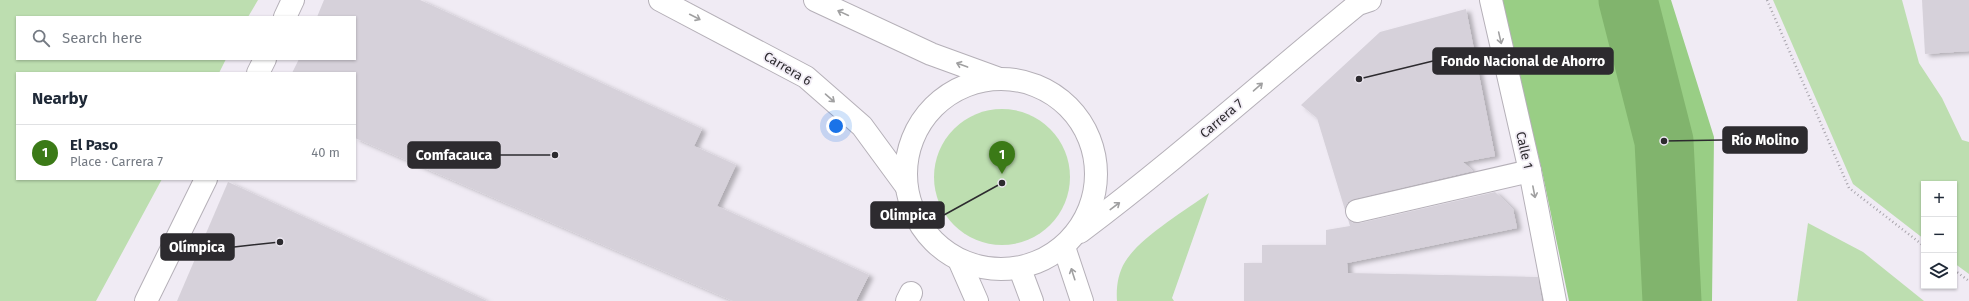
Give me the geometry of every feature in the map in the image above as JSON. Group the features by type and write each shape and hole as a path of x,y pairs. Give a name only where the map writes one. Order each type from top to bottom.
{"main road":[{"path":"285,16 293,0"},
{"name":"Carrera 6","path":"660,0 806,77 862,126 906,186"},
{"path":"815,0 931,54 998,78 1029,83 1058,97 1080,120 1093,148 1097,180 1090,211 1069,242 1082,301"},
{"name":"Carrera 7","path":"959,260 989,270 1020,269 1044,260 1147,182 1284,64 1358,4 1370,0"},
{"name":"Calle 1","path":"1491,0 1530,171 1556,301"},
{"path":"258,72 264,60"},
{"path":"978,301 959,260 934,242 915,216 906,186 908,154 919,124 940,100 968,84 998,78"},
{"path":"1357,211 1530,171"},
{"path":"146,301 206,180"},
{"path":"1020,269 1032,301"}],"path":[{"path":"1767,0 1849,188 1921,244"},
{"path":"1957,272 1969,281"}],"green space":[{"path":"0,0 258,0 249,16 16,16 16,60 226,60 220,72 16,72 16,180 161,180 96,301 0,301"},
{"path":"1501,0 1671,0 1714,137 1712,301 1569,301 1542,171"},
{"path":"1773,0 1902,0 1919,63 1942,98 1962,140 1969,142 1969,274 1957,265 1957,181 1921,181 1921,237 1853,184"},
{"path":"1002,109 1022,112 1034,117 1050,129 1062,145 1067,157 1070,177 1067,197 1062,209 1050,225 1034,237 1022,242 1002,245 982,242 970,237 954,225 942,209 937,197 934,177 937,157 942,145 954,129 970,117 982,112"},
{"path":"1209,193 1172,298 1174,301 1117,301 1119,276 1125,262 1132,253 1152,234"},
{"path":"1808,223 1863,252 1924,301 1797,301"}],"building":[{"path":"324,0 420,0 702,129 694,146 736,165 717,206 869,275 856,301 733,301 356,138 356,72 292,72 298,60 356,60 356,16 317,16"},
{"path":"1922,0 1969,0 1969,51 1925,54"},
{"path":"1466,9 1495,156 1463,162 1473,171 1354,199 1348,202 1345,210 1317,118 1301,105 1380,32"},
{"path":"228,182 487,301 177,301"},
{"path":"1495,192 1513,209 1517,228 1347,263 1348,273 1538,277 1542,301 1244,301 1244,263 1262,263 1262,245 1326,245 1326,230 1350,226 1348,219 1353,223 1360,223"}],"waterway":[{"path":"1628,0 1664,141 1672,301"}],"place":[{"name":"Fondo Nacional de Ahorro","path":"1359,79"},
{"name":"Río Molino","path":"1664,141"},
{"name":"Comfacauca","path":"555,155"},
{"name":"El Paso","path":"1002,174"},
{"name":"Olimpica","path":"1002,183"},
{"name":"Olímpica","path":"280,242"}]}
